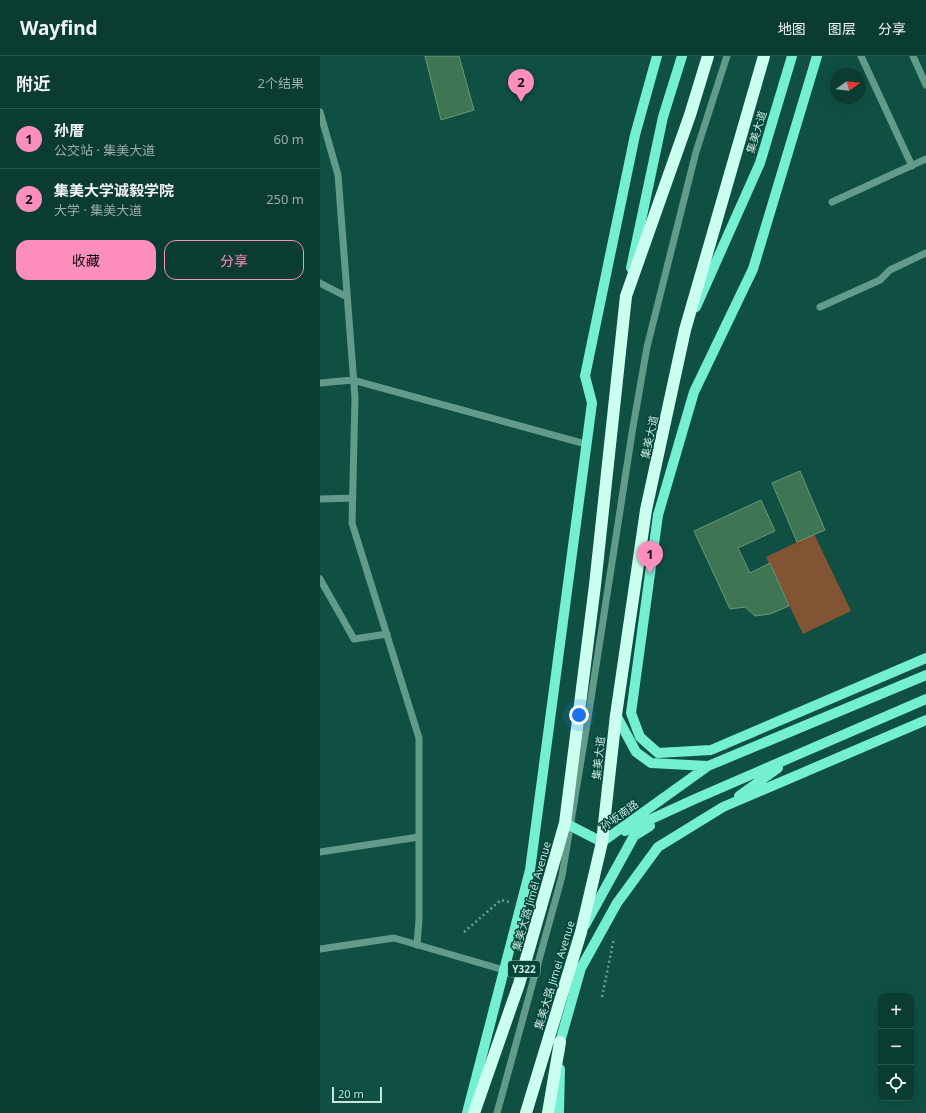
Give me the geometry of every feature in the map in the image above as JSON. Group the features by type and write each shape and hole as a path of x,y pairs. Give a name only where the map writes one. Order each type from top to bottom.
{"highway":[{"path":"565,822 595,585 626,296 690,115 708,56"},
{"path":"685,330 764,56"},
{"name":"集美大道","path":"602,842 616,715 646,510 685,330"},
{"name":"集美大路 Jíměi Avenue","path":"474,1113 519,984 565,822"},
{"name":"集美大路 Jimei Avenue","path":"526,1113 581,932 602,842"},
{"path":"548,1113 560,1042"}],"main road":[{"path":"467,1113 530,870 592,403 585,376 636,135 657,56"},
{"path":"626,296 663,117 682,56"},
{"name":"集美大道","path":"685,330 760,163 792,56"},
{"path":"787,734 711,750 658,753 640,737 631,713 658,515 694,392 753,269 817,56"},
{"path":"627,642 646,605"},
{"path":"711,750 926,658"},
{"name":"孙坂南路","path":"602,842 708,766 926,675"},
{"name":"孙坂南路","path":"602,842 695,799 926,698"},
{"path":"616,715 636,752 651,763 708,766"},
{"path":"722,807 926,720"},
{"path":"559,1113 560,1042 581,968 617,902 658,847 722,807 795,755"},
{"path":"581,932 634,836 695,799"},
{"path":"565,822 602,842"}],"street":[{"path":"497,1113 562,876 632,433 647,348 696,152 727,56"},
{"path":"861,56 912,166"},
{"path":"913,56 926,85"},
{"path":"320,112 338,175 355,398 352,523 419,738 417,945"},
{"path":"832,202 926,159"},
{"path":"820,307 880,280 890,270 926,254"},
{"path":"320,282 347,297"},
{"path":"320,383 353,380 586,444"},
{"path":"320,499 353,498"},
{"path":"320,579 354,639 387,634"},
{"path":"320,852 419,837"},
{"path":"320,949 394,938 504,970"}],"path":[{"path":"464,932 501,900"},
{"path":"602,997 614,936"}],"shaded area":[{"path":"814,534 851,611 803,634 766,557"}],"building":[{"path":"425,56 459,56 474,110 441,120"},
{"path":"800,471 825,530 797,542 772,483"},
{"path":"761,500 775,531 738,548 750,573 770,563 789,606 770,614 755,616 745,607 730,609 694,531"}],"place":[{"name":"集美大学诚毅学院","path":"521,102"},
{"name":"孙厝","path":"650,574"}]}
